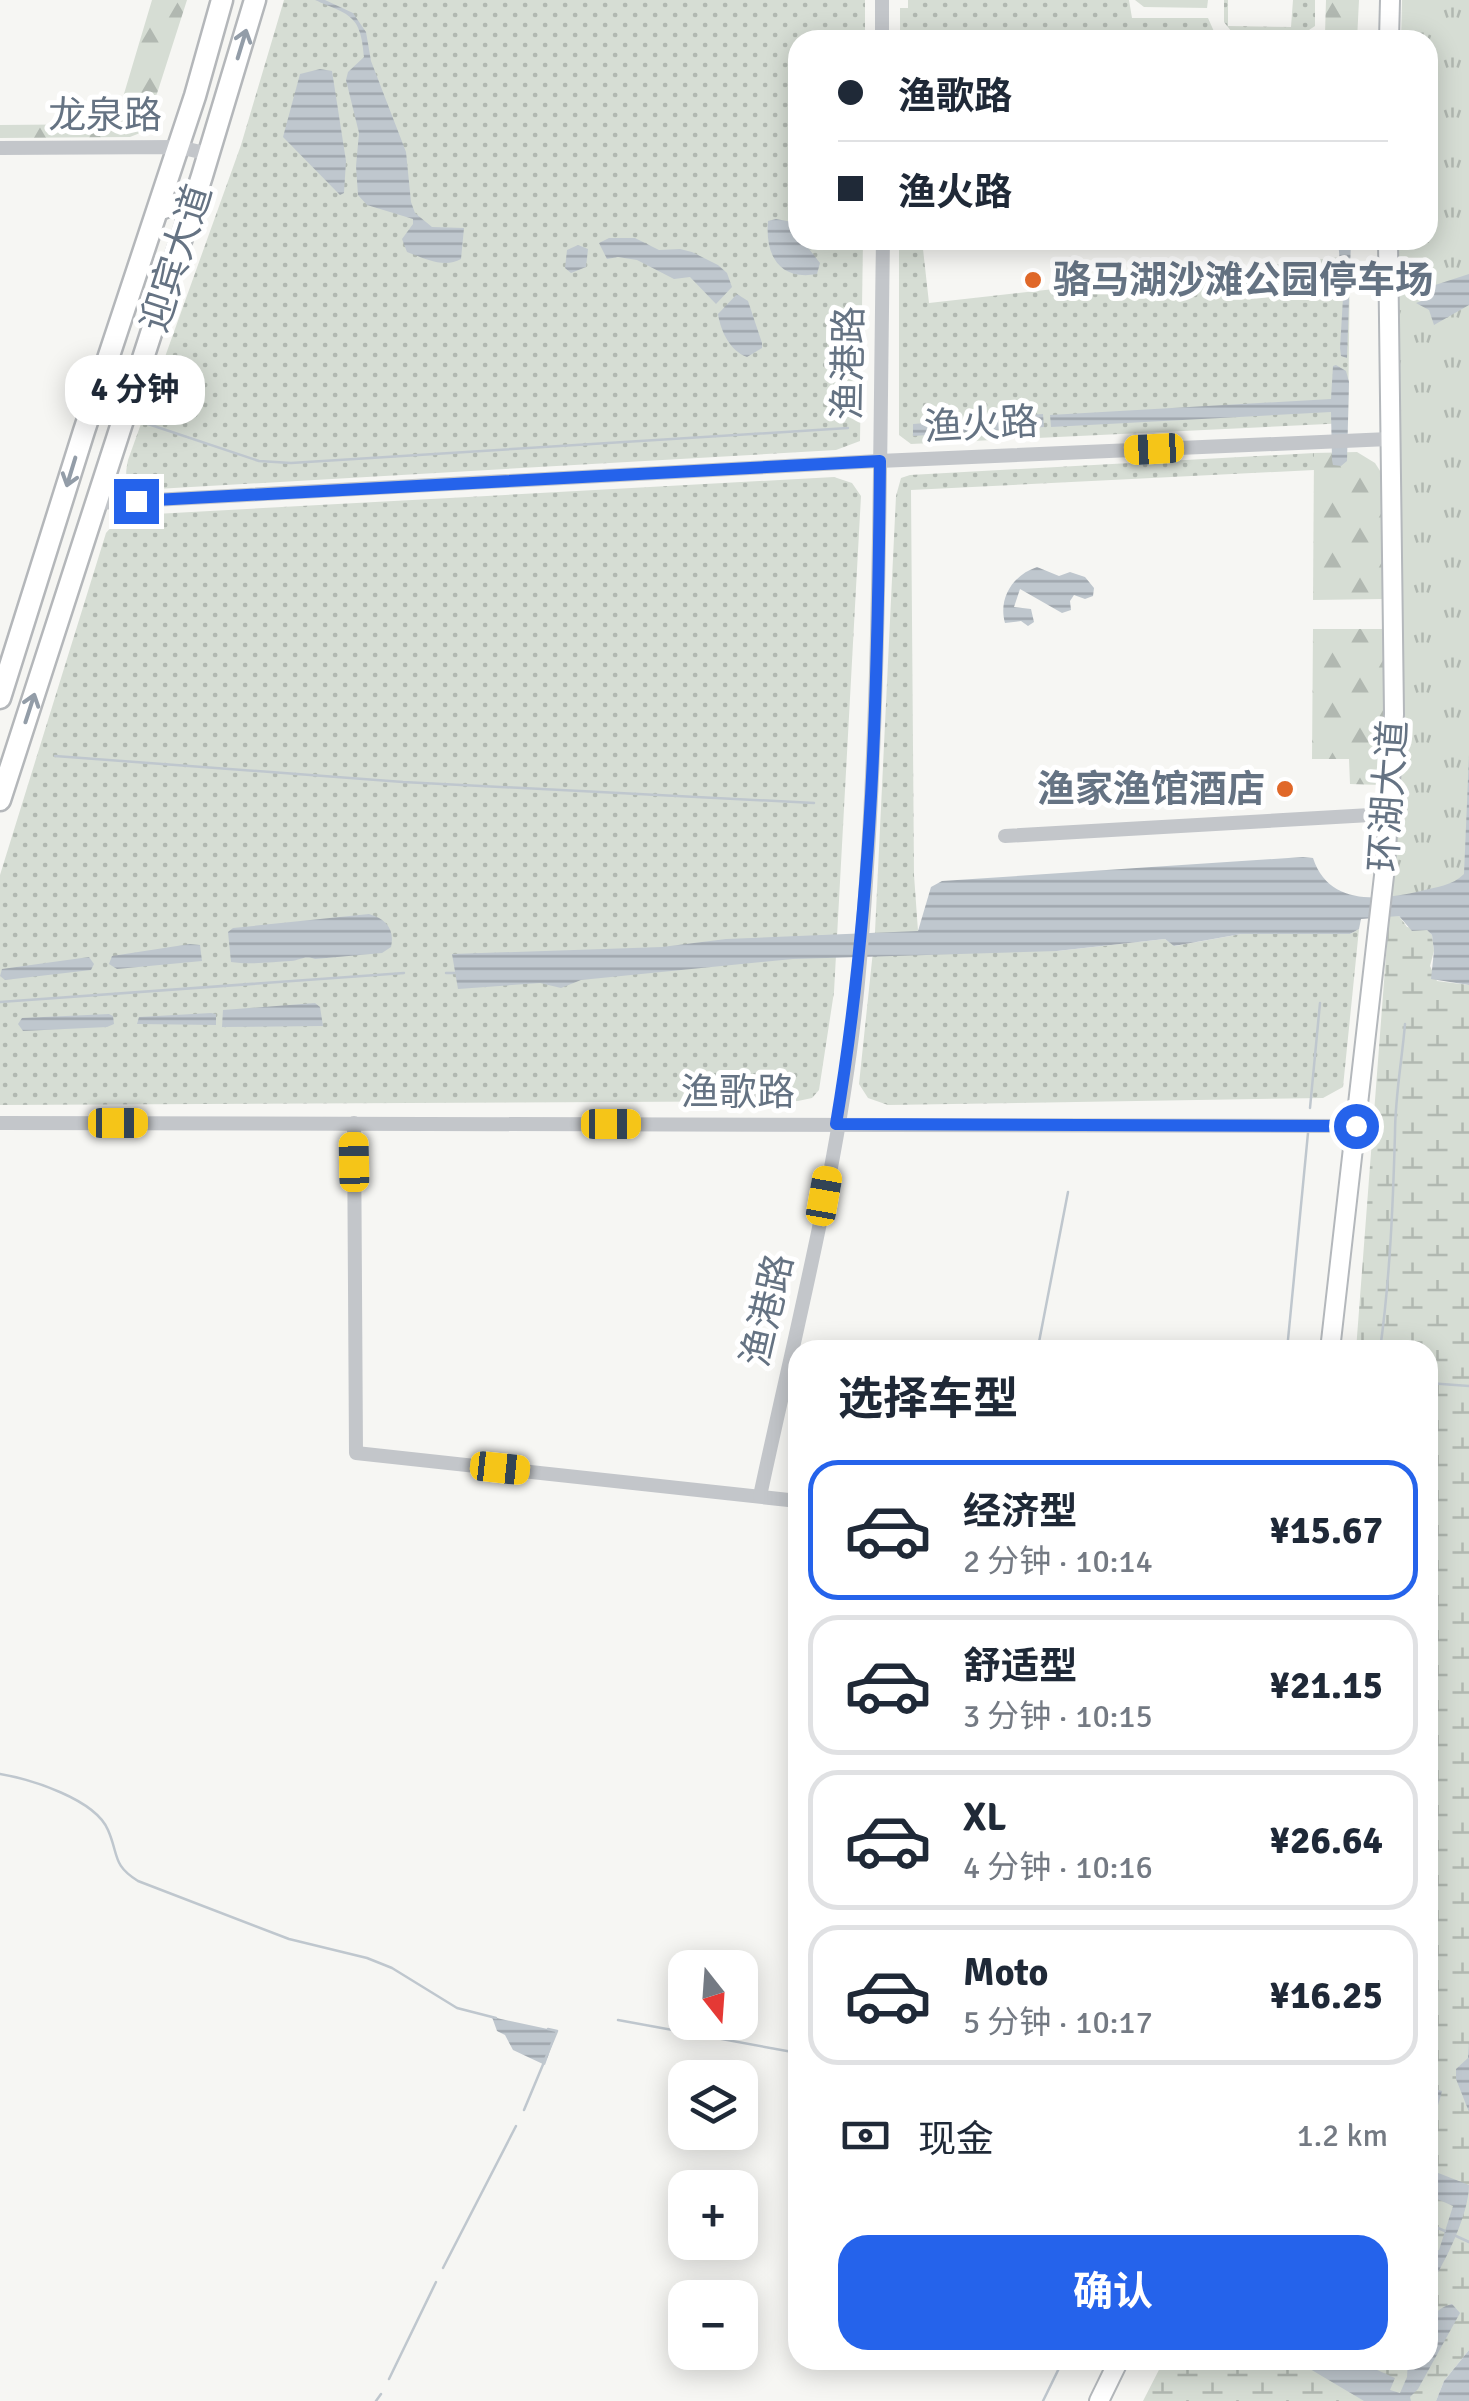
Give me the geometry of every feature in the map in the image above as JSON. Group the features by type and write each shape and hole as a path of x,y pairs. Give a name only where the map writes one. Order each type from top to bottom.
{"highway":[{"name":"迎宾大道","path":"0,698 179,147 222,0"},
{"name":"迎宾大道","path":"0,800 188,222 254,0"}],"main road":[{"path":"1389,30 1390,0"},
{"path":"201,76 208,89 229,86"},
{"path":"158,210 180,208 188,222"},
{"name":"环湖大道","path":"1331,1340 1385,867 1394,714 1388,250"},
{"path":"1099,2401 1115,2370"}],"street":[{"path":"882,0 882,30"},
{"name":"龙泉路","path":"0,148 179,147 209,154"},
{"name":"渔港路","path":"794,1340 818,1232 858,985 870,812 883,250"},
{"name":"渔火路","path":"97,503 880,461 1389,439"},
{"path":"1006,836 1388,814"},
{"name":"渔歌路","path":"0,1123 1356,1126"},
{"path":"354,1123 356,1453 788,1499"},
{"name":"渔港路","path":"760,1496 788,1369"}],"green space":[{"path":"152,0 187,0 145,131 130,137 0,138 0,125 115,124"},
{"path":"284,0 865,0 865,30 788,30 788,250 863,250 860,441 836,450 139,490 128,482 128,460 241,145"},
{"path":"908,0 1129,0 1132,18 1208,18 1213,30 900,30 900,8 908,8"},
{"path":"1135,0 1208,0 1207,8 1144,7"},
{"path":"1224,0 1228,0 1228,26 1291,27 1293,0 1315,0 1315,26 1309,30 1230,30 1224,22"},
{"path":"1326,0 1359,0 1358,30 1325,30"},
{"path":"1402,0 1469,0 1469,899 1391,897 1404,699 1396,385 1398,250 1438,250 1438,30 1401,30"},
{"path":"899,250 923,250 929,303 1350,256 1348,423 911,444 899,435"},
{"path":"1357,452 1375,463 1382,474 1384,599 1313,600 1314,453"},
{"path":"1314,453 1314,470 911,490 914,875 918,931 1007,950 1057,951 1165,939 1175,946 1241,934 1350,934 1359,929 1343,1087 1323,1098 888,1105 868,1098 859,1084 875,932 896,496 901,478"},
{"path":"834,477 852,483 861,496 834,992 819,1090 812,1098 0,1105 0,875 106,533 116,524 155,514"},
{"path":"1313,629 1384,629 1381,785 1350,784 1349,759 1312,759"},
{"path":"1389,916 1399,916 1407,927 1427,930 1432,935 1434,951 1430,966 1437,981 1469,985 1469,2350 1444,2381 1436,2401 1143,2401 1159,2370 1438,2370 1438,1340 1357,1340"}],"shaded area":[{"path":"315,0 325,0 353,13 366,32 371,61 406,152 415,213 432,227 464,228 461,259 441,263 407,252 402,239 413,219 367,205 358,195 359,133 346,80 348,72 364,57 360,32 351,18"},
{"path":"320,69 332,71 346,161 344,193 340,195 283,137 300,74"},
{"path":"768,221 788,221 788,250 810,250 820,263 817,274 793,273 777,263 769,245"},
{"path":"609,238 635,238 659,250 692,252 718,265 727,273 732,287 716,304 690,277 674,279 637,260 607,259 599,243"},
{"path":"578,245 588,249 586,267 571,273 565,268 567,250"},
{"path":"1339,250 1351,250 1347,358 1341,356 1340,348 1343,298"},
{"path":"1469,274 1469,305 1434,325 1429,310 1416,303 1427,299 1429,287"},
{"path":"737,294 748,301 762,343 762,348 747,357 727,340 718,314"},
{"path":"1336,365 1346,371 1349,382 1347,461 1341,466 1333,465 1332,460 1331,412 1051,427 1050,415 1331,399"},
{"path":"1043,414 1044,427 913,436 913,424"},
{"path":"1037,567 1059,576 1070,572 1085,577 1094,588 1093,596 1085,599 1074,595 1071,610 1062,613 1020,589 1014,607 1031,609 1034,622 1028,626 1021,621 1005,623 1004,605 1009,589"},
{"path":"1469,755 1469,985 1431,979 1432,935 1427,930 1412,931 1399,916 1361,919 1359,929 1350,934 1241,934 1174,946 1165,939 1057,951 793,959 581,980 561,988 540,983 458,989 452,954 662,947 726,939 918,931 931,887 942,881 1303,857 1313,858 1331,885 1344,892 1390,897 1421,891 1449,884 1464,874"},
{"path":"369,914 390,930 391,947 382,953 269,963 231,962 228,932 233,928"},
{"path":"200,945 202,961 117,969 109,964 112,956"},
{"path":"89,957 94,964 91,970 5,980 0,976 2,969"},
{"path":"315,1003 320,1007 323,1026 222,1027 223,1010"},
{"path":"109,1014 114,1024 107,1027 23,1031 18,1024 22,1018"},
{"path":"216,1014 216,1025 137,1024 139,1017"},
{"path":"492,2017 557,2031 545,2065 513,2050 505,2035 497,2031"},
{"path":"1469,2042 1469,2112 1456,2069 1468,2058"},
{"path":"1438,2173 1469,2185 1465,2210 1438,2273 1438,2250 1453,2206 1438,2199"},
{"path":"1452,2304 1460,2313 1438,2353 1438,2311"},
{"path":"1469,2350 1469,2401 1436,2401 1444,2381"},
{"path":"1312,2370 1377,2370 1395,2378 1390,2390 1400,2393 1407,2370 1428,2370 1411,2401 1364,2401"}],"waterway":[{"path":"142,422 259,461 291,463 848,428"},
{"path":"55,756 403,782 814,803"},
{"path":"0,1002 404,973"},
{"path":"446,973 455,973"},
{"path":"1310,1108 1320,1003"},
{"path":"1381,1340 1405,1024"},
{"path":"1288,1340 1308,1133"},
{"path":"1039,1340 1068,1192"},
{"path":"1438,1384 1469,1386"},
{"path":"0,1774 44,1786 90,1809 108,1830 120,1864 138,1881 289,1939 367,1958 392,1968 457,2008 496,2018"},
{"path":"618,2020 788,2051"},
{"path":"524,2110 557,2031 548,2029"},
{"path":"443,2268 516,2126"},
{"path":"1438,2228 1445,2231"},
{"path":"1456,2236 1469,2242"},
{"path":"389,2379 436,2282"},
{"path":"1043,2401 1058,2370"},
{"path":"376,2401 381,2394"}],"place":[{"name":"骆马湖沙滩公园停车场","path":"1033,280"},
{"name":"渔家渔馆酒店","path":"1285,789"}],"route":[{"path":"136,501 880,461 868,840 858,985 836,1124 1356,1126"}]}
